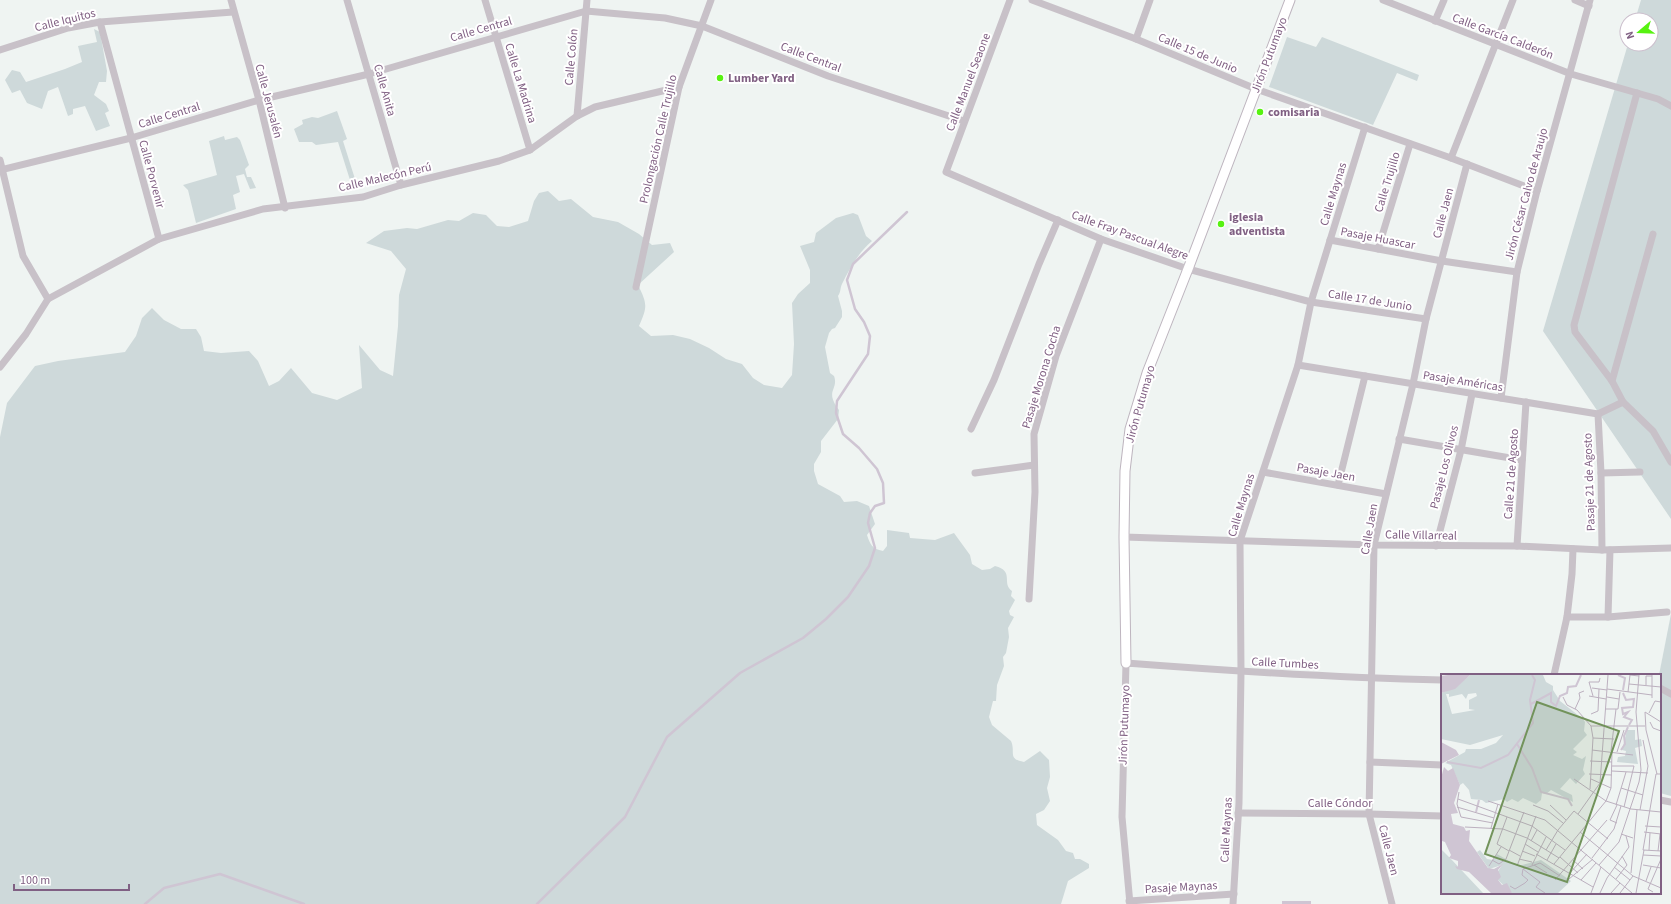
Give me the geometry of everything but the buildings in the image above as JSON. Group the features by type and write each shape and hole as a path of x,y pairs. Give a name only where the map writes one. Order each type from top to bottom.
{"street":[{"name":"Calle Jerusalén","path":"231,0 233,12 259,100 285,208"},
{"name":"Calle Anita","path":"347,0 401,185"},
{"name":"Calle La Madrina","path":"484,0 530,150"},
{"name":"Calle Colón","path":"577,116 587,0"},
{"name":"Prolongación Calle Trujillo","path":"636,287 679,87 711,0"},
{"name":"Calle Manuel Seaone","path":"946,172 964,120 1010,0"},
{"name":"Calle 15 de Junio","path":"1032,0 1136,39 1256,89 1451,158 1537,191"},
{"path":"1136,39 1150,0"},
{"name":"Jirón Putumayo","path":"1130,902 1122,817 1126,664 1124,537 1125,471 1130,429 1147,372 1188,269 1290,0"},
{"name":"Calle García Calderón","path":"1383,0 1571,74 1658,99 1671,106"},
{"path":"1435,21 1444,0"},
{"path":"1451,158 1494,44 1513,0"},
{"path":"1575,0 1590,3"},
{"name":"Jirón César Calvo de Araujo","path":"1501,398 1517,272 1537,191 1590,3"},
{"name":"Calle Central","path":"1,170 131,138 259,100 369,74 495,36 586,11 665,18 702,26 828,76 964,120"},
{"name":"Calle Iquitos","path":"0,50 68,28 100,22 233,12"},
{"name":"Calle Porvenir","path":"100,22 159,239"},
{"name":"Calle Malecón Perú","path":"48,299 159,239 263,209 285,208 363,197 401,185 499,161 530,150 577,116 595,107 679,87"},
{"path":"1637,93 1574,325 1575,332 1612,382 1623,402 1653,431 1671,462"},
{"name":"Calle Maynas","path":"1233,904 1238,813 1241,672 1240,541 1298,365 1311,302 1365,127"},
{"name":"Calle Trujillo","path":"1378,249 1410,144"},
{"path":"0,160 1,170 23,256 48,299 26,334 0,367"},
{"name":"Calle Jaen","path":"1392,904 1369,814 1374,545 1413,384 1426,320 1467,164"},
{"name":"Calle Fray Pascual Alegre","path":"946,172 1101,239 1188,269 1311,302"},
{"path":"971,429 994,380 1039,264 1058,220"},
{"path":"1612,382 1654,234"},
{"name":"Pasaje Morona Cocha","path":"1029,599 1035,492 1034,434 1056,356 1101,239"},
{"name":"Pasaje Huascar","path":"1330,240 1442,261 1517,272"},
{"name":"Calle 17 de Junio","path":"1311,302 1426,320"},
{"name":"Pasaje Américas","path":"1298,365 1598,414"},
{"path":"1338,486 1365,376"},
{"name":"Pasaje Los Olivos","path":"1436,546 1461,450 1472,394"},
{"name":"Calle 21 de Agosto","path":"1517,546 1526,402"},
{"path":"1598,414 1623,402"},
{"name":"Pasaje 21 de Agosto","path":"1598,414 1601,473 1602,550"},
{"path":"1399,439 1522,460"},
{"path":"975,473 1034,465"},
{"name":"Pasaje Jaen","path":"1263,472 1386,494"},
{"path":"1601,473 1640,472"},
{"name":"Calle Villarreal","path":"1124,537 1374,545 1517,546 1602,550 1671,548"},
{"path":"1554,674 1567,617 1572,574 1573,549"},
{"path":"1608,617 1610,550"},
{"path":"1567,617 1608,617 1667,612"},
{"name":"Calle Tumbes","path":"1126,664 1372,679 1441,680"},
{"path":"1661,689 1671,694"},
{"path":"1370,762 1441,765"},
{"path":"1661,800 1671,802"},
{"name":"Calle Cóndor","path":"1238,813 1441,816"},
{"name":"Pasaje Maynas","path":"1130,902 1234,894"}],"shaded area":[{"path":"1641,0 1671,0 1671,519 1543,331 1626,52 1659,52 1659,12 1637,12"},
{"path":"94,29 100,32 107,71 106,82 99,82 94,95 106,104 109,111 105,113 110,126 96,131 85,106 73,109 73,114 68,116 58,87 48,91 42,109 27,103 20,90 12,93 5,80 12,70 20,72 26,82 82,62 78,46 97,42"},
{"path":"1287,37 1316,47 1322,37 1419,75 1417,81 1397,73 1373,125 1269,87"},
{"path":"337,111 347,139 343,141 355,179 350,180 338,142 316,145 312,142 299,142 294,129 303,124 302,120 312,117 318,118"},
{"path":"224,136 225,140 237,137 240,140 249,165 245,169 247,177 251,177 256,188 250,189 244,174 236,176 240,192 233,195 236,209 196,223 188,190 183,185 217,175 209,141"},
{"path":"548,191 559,201 571,199 593,217 618,222 639,234 652,245 670,243 674,252 638,285 645,302 644,314 639,326 651,336 673,335 690,339 709,348 726,359 742,364 753,378 764,385 782,388 792,375 794,344 792,303 798,294 810,283 810,270 800,246 814,242 816,233 836,218 853,213 858,215 866,236 872,241 858,256 842,284 838,296 842,317 835,328 829,333 825,347 830,373 834,376 835,381 832,394 839,410 838,419 821,441 821,452 814,464 814,471 818,484 840,496 844,502 857,501 869,506 875,524 867,535 870,543 876,549 883,551 887,546 887,530 909,533 910,538 935,540 954,533 970,555 972,564 982,570 990,569 995,566 1005,571 1009,588 1012,591 1011,596 1015,600 1009,611 1010,615 1014,617 1008,628 1009,637 1006,653 1003,657 1004,666 997,685 996,701 993,701 989,717 992,725 1011,741 1013,754 1016,759 1024,762 1040,751 1049,760 1050,777 1047,788 1050,801 1044,810 1036,814 1037,825 1058,840 1066,851 1073,853 1075,859 1080,859 1089,864 1089,868 1068,881 1061,904 0,904 0,437 7,403 35,366 58,361 125,352 136,336 142,318 152,308 164,320 181,329 196,329 201,337 204,351 221,353 249,351 258,361 269,386 279,381 291,368 312,393 337,400 362,388 359,345 380,370 393,376 398,326 399,295 406,269 391,251 366,243 384,231 407,228 417,229 448,220 459,221 473,213 486,215 497,226 509,227 528,221 534,201 539,193"},
{"path":"1671,614 1671,796 1661,793 1661,674 1659,674"},
{"path":"1282,901 1311,901 1311,904 1282,904"}],"waterway":[{"path":"537,904 625,817 667,737 740,673 803,638 826,619 848,597 869,566 875,548 868,523 870,513 875,506 884,503 883,483 877,469 859,448 843,434 836,413 837,401 868,354 870,336 864,322 855,309 847,280 853,264 907,212"},
{"path":"145,904 164,888 220,874 304,904"}],"place":[{"name":"Lumber Yard","path":"720,78"},
{"name":"comisaria","path":"1260,112"},
{"name":"iglesia adventista","path":"1221,224"}]}
